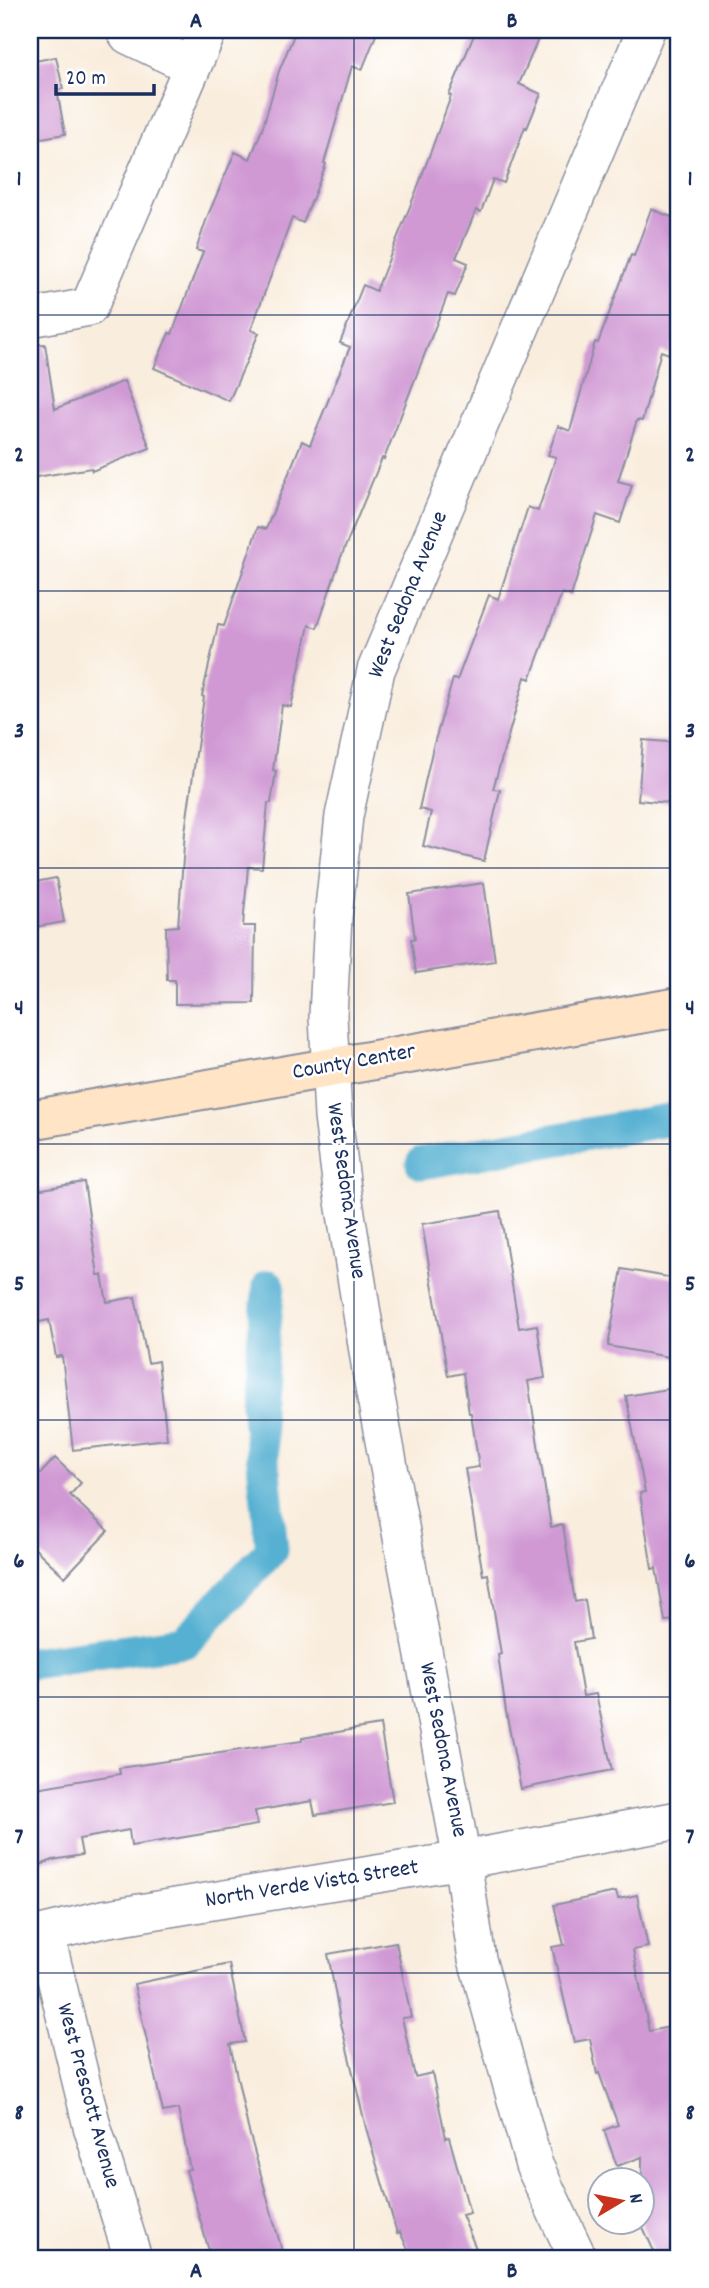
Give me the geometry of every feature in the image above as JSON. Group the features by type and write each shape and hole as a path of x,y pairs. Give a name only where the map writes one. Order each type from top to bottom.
{"street":[{"path":"125,30 128,35 192,66"},
{"path":"30,318 89,307 208,30"},
{"name":"West Sedona Avenue","path":"578,2258 534,2165 477,1959 462,1860 372,1376 342,1189 329,1068 328,1016 332,917 344,816 376,670 646,30"},
{"name":"County Center","path":"30,1120 679,1007"},
{"name":"North Verde Vista Street","path":"38,1937 103,1919 462,1860 679,1820"},
{"name":"West Prescott Avenue","path":"38,1937 133,2258"}],"building":[{"path":"296,30 378,30 362,70 352,66 324,163 326,164 303,223 292,218 251,330 259,333 229,401 154,368 169,333 172,334 203,252 196,250 208,215 235,152 250,159 262,130 279,71"},
{"path":"476,30 542,30 519,84 541,94 527,128 525,127 504,183 493,179 481,212 476,210 456,258 468,263 455,296 448,294 384,459 382,458 341,557 317,628 309,625 291,707 282,705 262,868 248,867 243,926 255,926 254,1003 175,1004 175,980 167,980 166,927 178,926 185,832 204,697 202,696 218,625 224,626 258,527 266,529 302,441 310,445 350,347 340,343 363,285 376,291"},
{"path":"56,57 63,89 57,90 65,134 30,140 30,62"},
{"path":"651,209 679,220 679,326 669,354 661,351 642,421 637,420 618,481 632,485 620,523 597,515 571,596 562,593 530,679 525,677 493,789 500,790 484,861 423,846 431,812 419,809 433,747 453,679 457,680 489,595 498,599 528,507 538,511 556,457 548,455 558,426 570,431 595,342 598,343"},
{"path":"45,344 55,409 124,381 150,448 92,471 91,468 30,478 30,345"},
{"path":"643,740 679,743 679,804 638,800"},
{"path":"56,878 64,922 30,928 30,883"},
{"path":"484,883 495,961 416,973 409,894"},
{"path":"84,1182 98,1275 102,1275 107,1302 135,1297 148,1363 158,1361 167,1439 73,1450 62,1356 56,1357 49,1320 34,1323 30,1302 30,1191"},
{"path":"500,1211 519,1328 537,1325 545,1378 528,1381 551,1527 563,1525 575,1602 585,1600 591,1639 574,1642 583,1696 596,1694 612,1770 521,1789 506,1712 498,1655 501,1654 488,1574 483,1575 465,1469 479,1467 471,1413 463,1373 448,1376 422,1224"},
{"path":"622,1269 679,1279 679,1359 608,1346"},
{"path":"679,1387 679,1620 665,1621 656,1568 652,1569 640,1493 645,1492 626,1396"},
{"path":"55,1458 81,1483 70,1495 108,1531 65,1577 30,1544 30,1485"},
{"path":"380,1725 393,1802 315,1815 312,1801 255,1811 257,1825 131,1846 129,1830 79,1839 82,1855 53,1860 30,1869 30,1789 120,1774 119,1768 302,1741 302,1738"},
{"path":"616,1892 618,1899 637,1895 648,1947 633,1950 649,2031 670,2027 679,2072 679,2250 657,2258 647,2236 656,2236 656,2166 642,2166 642,2157 617,2166 604,2130 618,2125 599,2073 597,2074 590,2039 574,2042 552,1947 564,1945 554,1905"},
{"path":"396,1942 411,2017 402,2018 415,2077 432,2073 446,2138 449,2137 470,2213 462,2215 480,2258 412,2258 400,2232 397,2233 366,2128 340,2019 328,1954"},
{"path":"229,1964 245,2042 230,2044 248,2128 284,2258 211,2258 186,2170 190,2169 178,2109 163,2112 134,1984"}],"waterway":[{"path":"422,1163 679,1118"},
{"path":"30,1663 185,1642 272,1549 257,1404 269,1286"}]}
